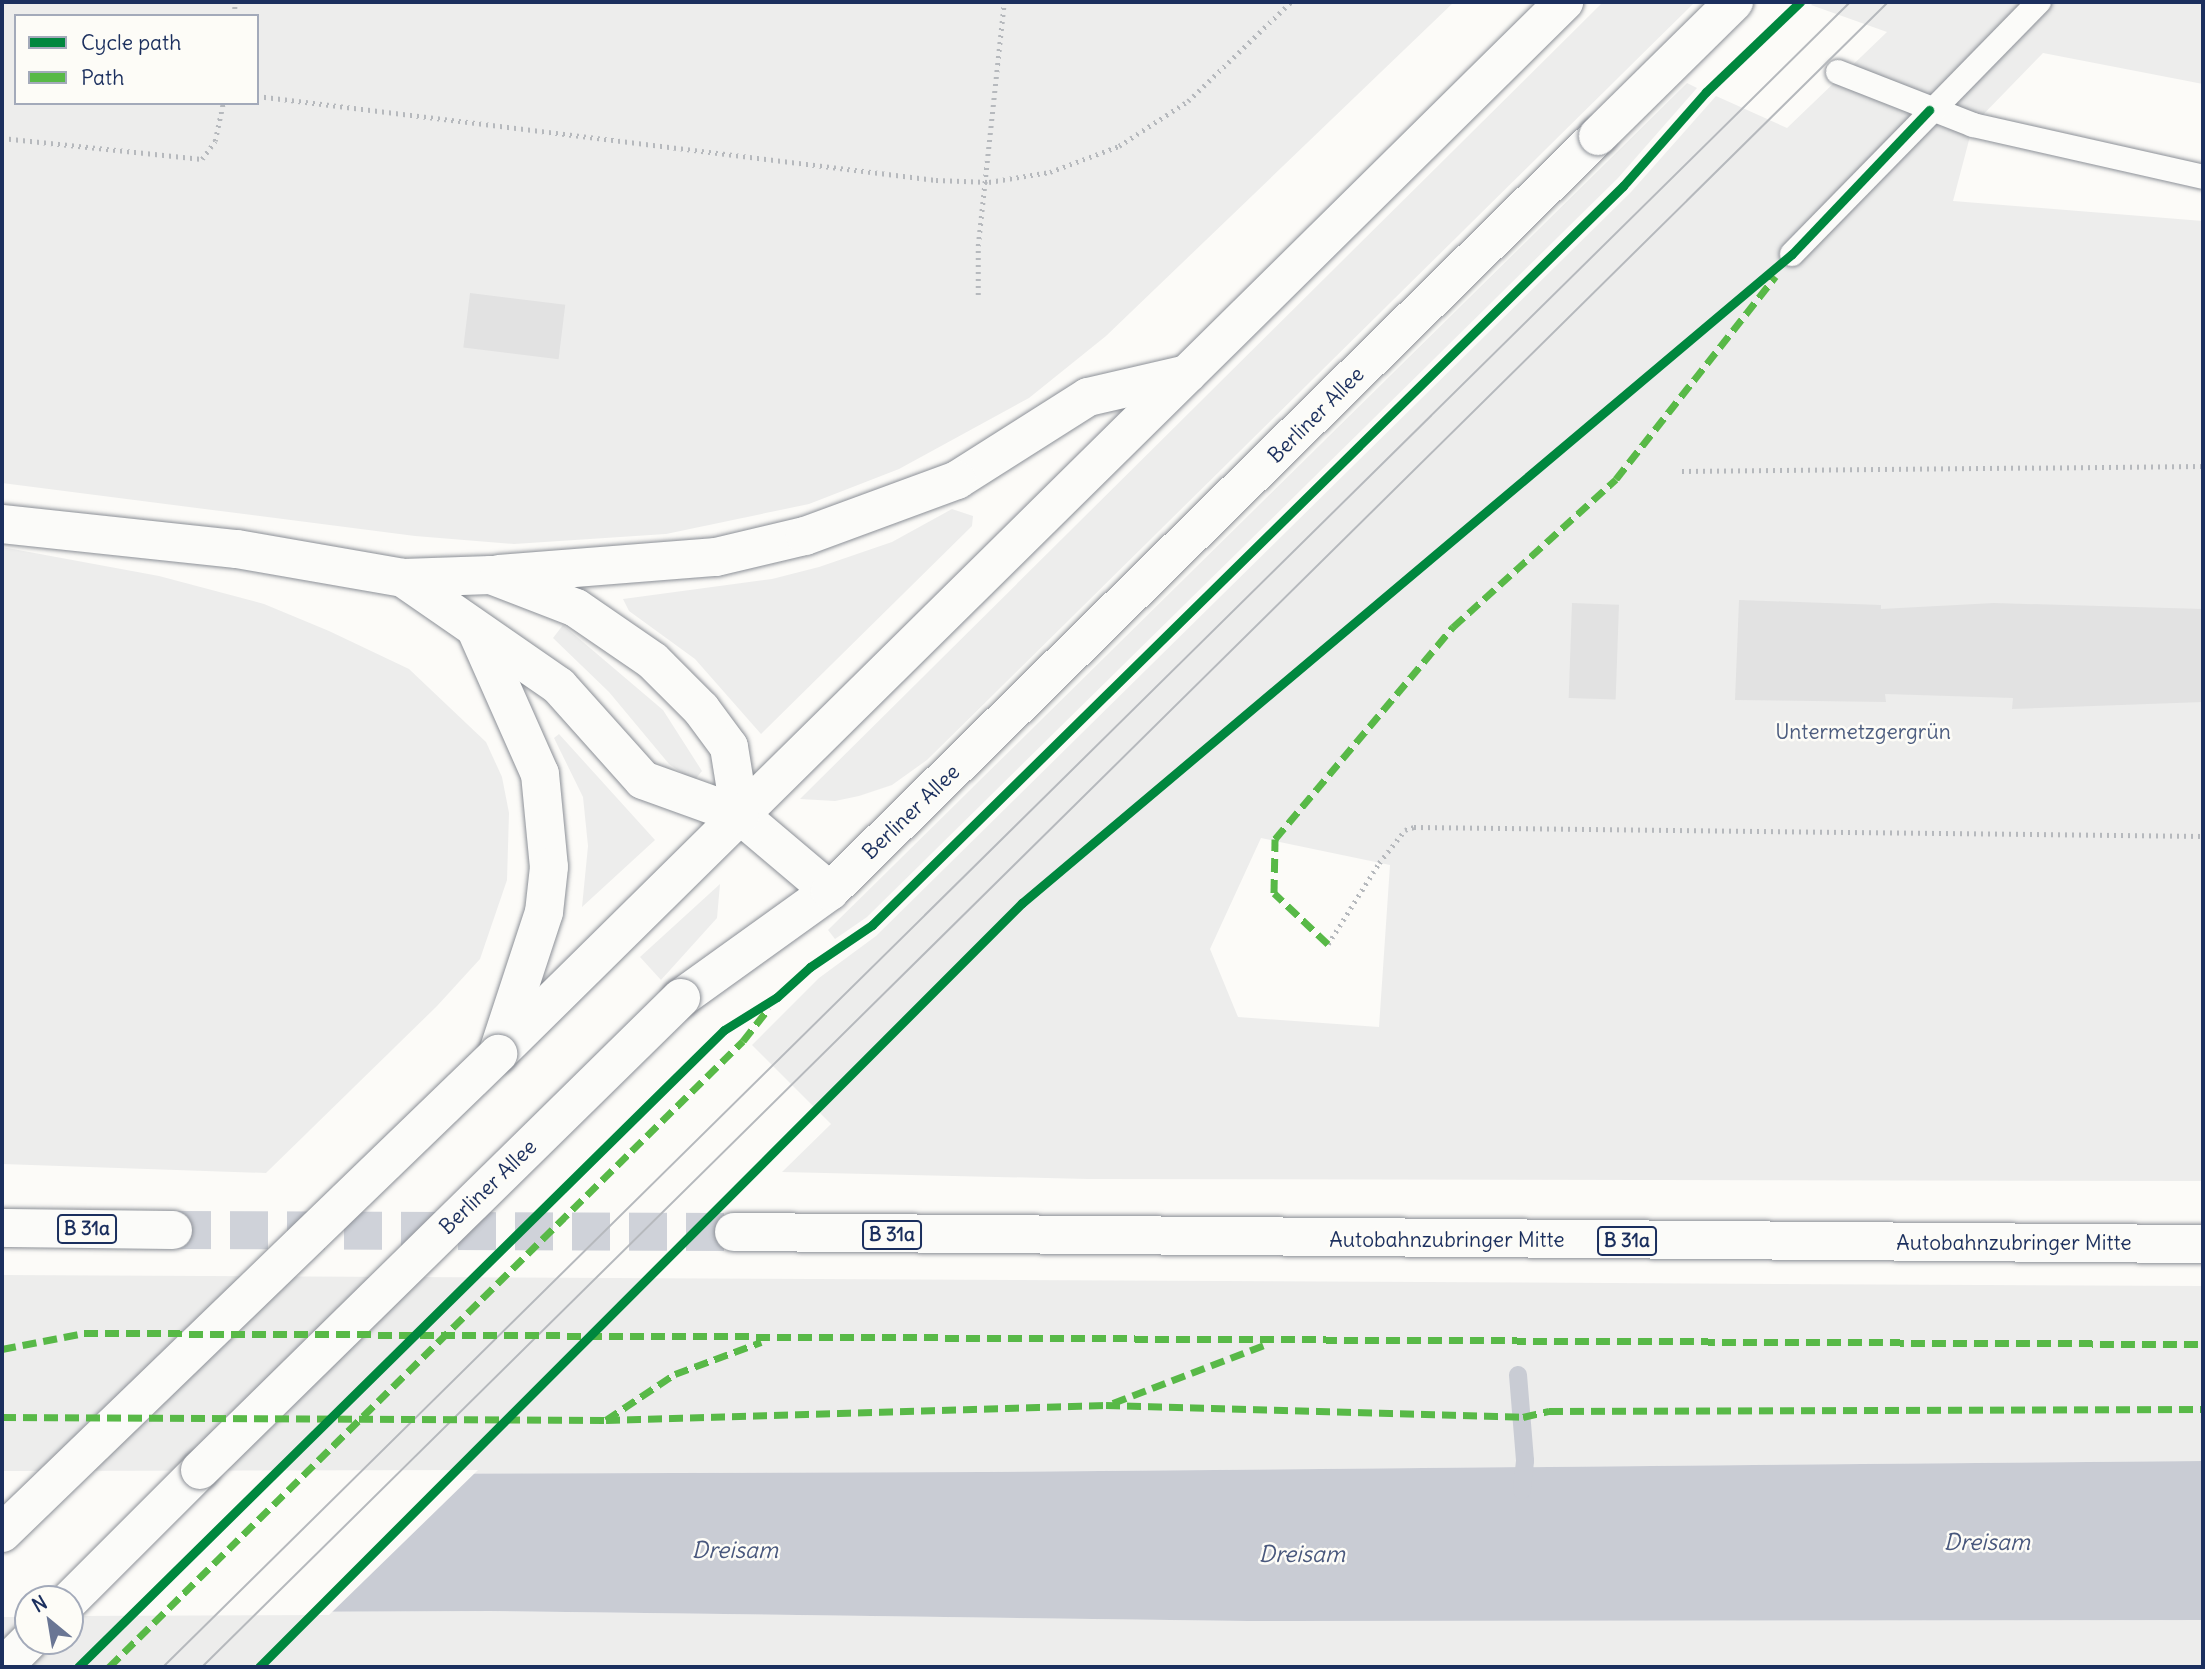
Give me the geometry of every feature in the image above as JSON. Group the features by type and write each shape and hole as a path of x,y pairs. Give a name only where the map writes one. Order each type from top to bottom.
{"main road":[{"path":"2,1534 498,1054 1564,2"},
{"name":"Berliner Allee","path":"84,1586 681,998 830,891 1734,2"},
{"path":"2,524 237,549 403,578 491,575 716,556 805,536 957,480 1088,397 1188,374"},
{"path":"491,575 576,608 653,661 701,709 729,747 740,815"},
{"path":"403,578 559,686 643,780 740,815 830,891"},
{"path":"476,630 540,774 549,867 544,912 498,1054"},
{"name":"B 31a","path":"2,1228 173,1230"},
{"name":"Autobahnzubringer Mitte","path":"734,1232 2203,1244"}],"lane":[{"path":"1792,254 1929,110 2039,2"},
{"path":"1838,72 1929,110 1973,125 2203,177"}],"path":[{"path":"978,295 978,246 989,182 1004,2"},
{"path":"259,96 936,180 989,182 1050,172 1119,146 1188,101 1291,2"},
{"path":"2,138 202,159 215,141 223,105"},
{"path":"1682,471 2203,467"},
{"path":"1328,944 1379,863 1405,830 1414,827 2203,836"}],"green space":[{"path":"2,2 1454,2 1106,336 1029,398 899,469 809,504 666,534 514,544 415,536 2,483"},
{"path":"1603,2 1695,2 927,760 892,785 859,796 835,801 800,799"},
{"name":"Untermetzgergrün","path":"1814,2 2203,2 2203,84 2043,53 1973,125 1953,201 2203,221 2203,1181 1088,1179 782,1172 831,1124 752,1045 819,978 876,936 1631,192 1716,96 1787,128 1887,32 1811,5","holes":["1261,838 1390,865 1379,1027 1238,1017 1210,949"]},
{"path":"1687,83 1697,88 1618,178 867,917 835,939 828,930"},
{"path":"952,509 973,516 972,526 761,734 695,659 629,611 623,599 772,579 819,567 892,542"},
{"path":"2,547 159,576 264,604 329,631 409,669 486,742 502,777 509,813 507,880 480,959 437,1006 266,1173 2,1164"},
{"path":"563,625 663,710 702,771 694,781 669,764 609,692 553,638"},
{"path":"559,734 655,840 582,907 588,846 583,797 554,738"},
{"path":"720,884 717,918 661,980 640,957"},
{"path":"2,1275 2203,1286 2203,1461 986,1472 2,1475"},
{"path":"490,1611 1248,1621 2203,1620 2203,1667 2,1667 2,1613 14,1613 14,1655 84,1655 84,1613"}],"water":[{"name":"Dreisam","path":"2203,1461 2203,1620 1248,1621 490,1611 84,1613 84,1585 25,1585 2,1475 986,1472"}],"pier":[{"path":"478,1470 329,1615 84,1616 84,1585 14,1585 14,1617 2,1617 2,1471"}],"building":[{"path":"470,293 565,305 559,359 463,348"},
{"path":"1739,600 1881,605 1881,609 1994,603 2203,609 2203,702 2012,709 2013,698 1885,694 1886,702 1735,700"},
{"path":"1572,603 1619,605 1616,700 1569,698"}],"waterway":[{"path":"1518,1375 1525,1461 1522,1490"}],"tunnel":[{"path":"173,1230 734,1232"}],"tram line":[{"path":"163,1667 1850,2"},
{"path":"202,1667 1888,2"}],"marked path":[{"path":"1328,944 1274,893 1275,839 1453,627 1616,479 1776,276"},
{"path":"109,1667 743,1041 769,1008"},
{"path":"2,1349 84,1333 2203,1344"},
{"path":"606,1420 675,1374 761,1342"},
{"path":"1113,1403 1269,1343"},
{"path":"2,1417 606,1420 1106,1405 1523,1417 1549,1411 2203,1409"}],"cycle path":[{"path":"78,1667 724,1030 777,997 810,967 872,925 1623,186 1706,92 1800,2"},
{"path":"259,1667 1022,903 1792,254 1929,110"}]}
